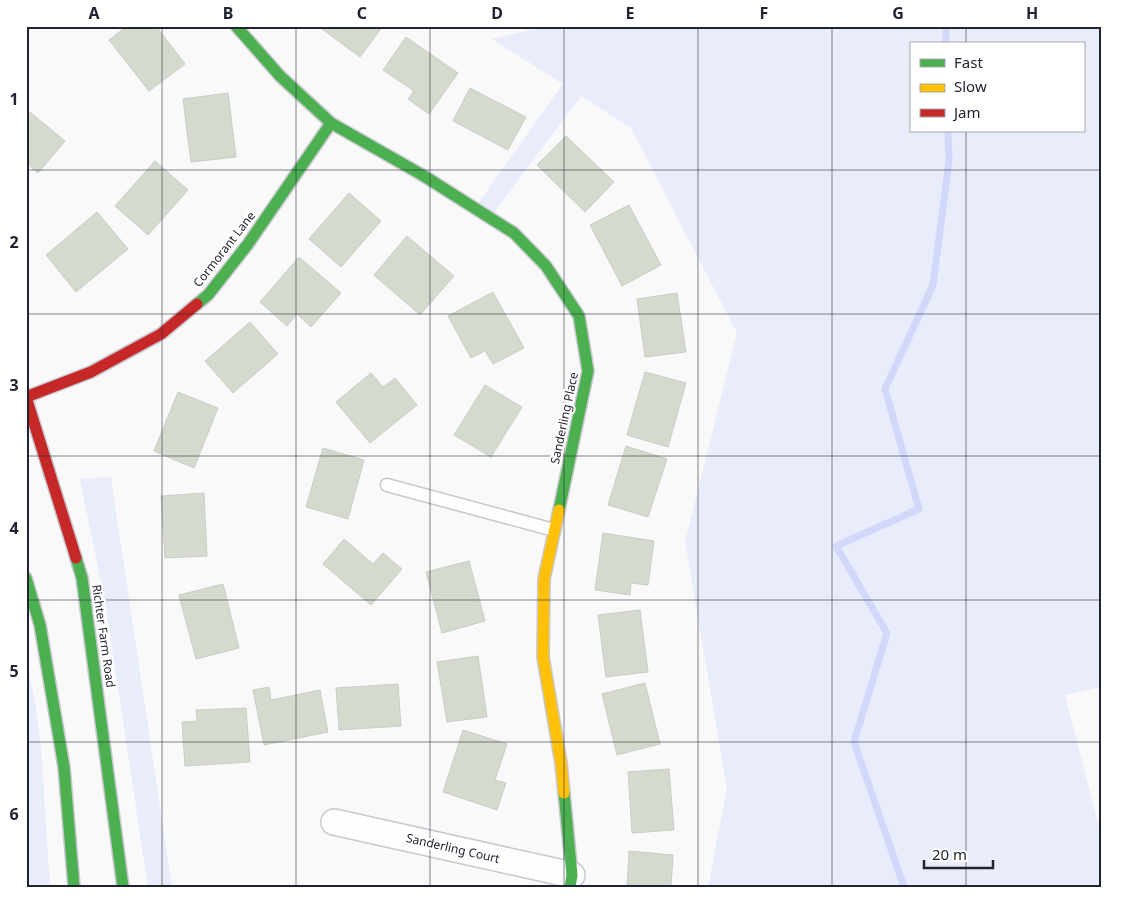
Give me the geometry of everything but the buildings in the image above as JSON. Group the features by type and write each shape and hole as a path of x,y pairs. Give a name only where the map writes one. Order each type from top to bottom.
{"street":[{"name":"Sanderling Place","path":"236,26 280,76 331,123 424,176 514,234 546,266 579,316 588,371 544,579 543,657 561,763 571,881"},
{"name":"Cormorant Lane","path":"26,397 91,372 162,334 208,295 248,244 331,123"},
{"name":"Richter Farm Road","path":"26,397 82,578 124,887"},
{"path":"26,578 40,625 64,767 74,887"},
{"name":"Sanderling Court","path":"334,822 571,881"}],"lane":[{"path":"387,485 554,530"}],"shaded area":[{"path":"547,26 1101,26 1101,687 1065,695 1101,835 1101,887 708,887 727,789 685,542 737,333 631,128 581,96 490,218 474,209 563,84 492,39"},
{"path":"111,477 172,887 148,887 105,602 80,479"},
{"path":"26,659 35,701 41,747 50,887 26,887"}],"waterway":[{"path":"946,26 946,42"},
{"path":"904,887 854,742 887,633 836,546 919,509 885,389 933,285 949,161 948,132"}],"traffic: fast":[{"path":"236,26 280,76 331,123 424,176 514,233 546,266 579,316 588,371 559,510"},
{"path":"197,304 208,295 248,244 331,123"},
{"path":"76,558 82,578 123,887"},
{"path":"26,578 40,625 64,767 74,887"},
{"path":"564,793 572,875 570,887"}],"traffic: slow":[{"path":"559,510 544,579 543,657 561,763 564,793"}],"traffic: jam":[{"path":"26,397 91,372 161,334 197,304"},
{"path":"26,397 76,558"}]}
